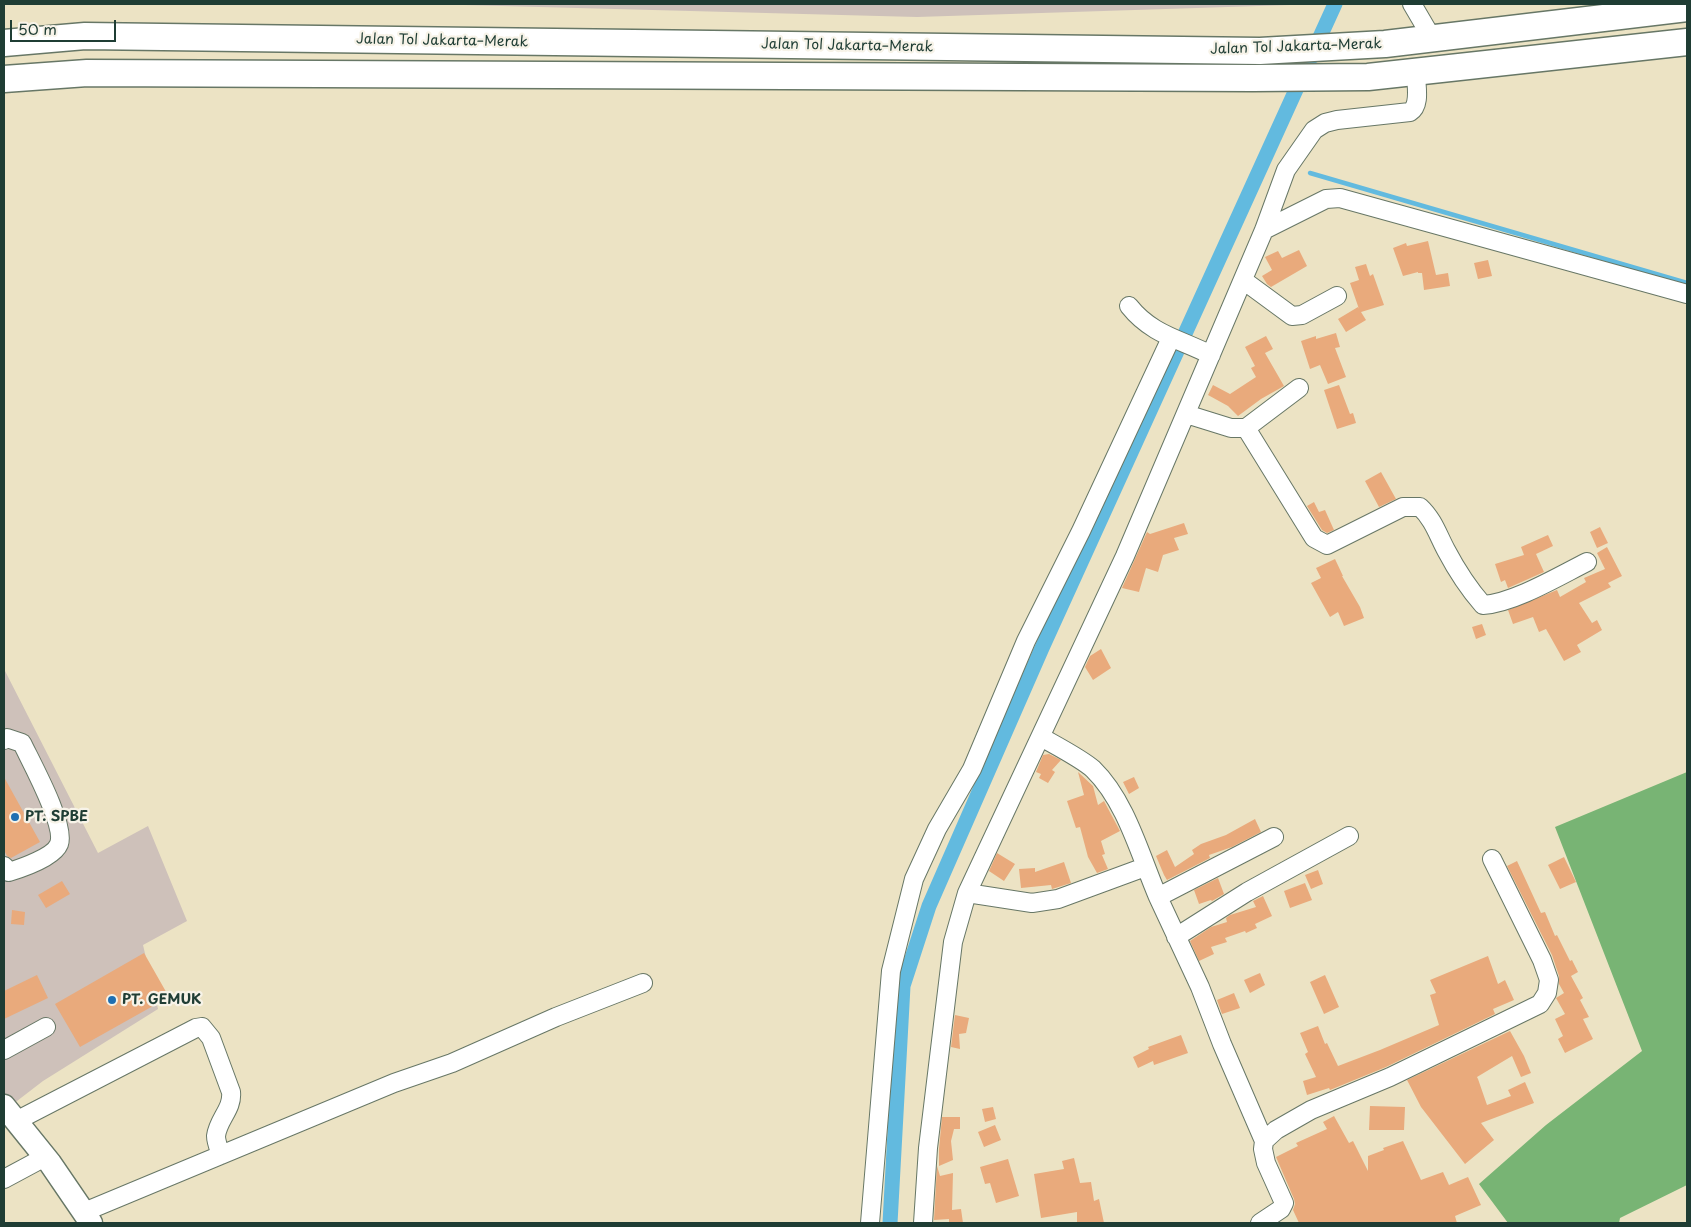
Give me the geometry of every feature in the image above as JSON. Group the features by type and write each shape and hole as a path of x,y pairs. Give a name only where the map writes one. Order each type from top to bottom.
{"highway":[{"name":"Jalan Tol Jakarta–Merak","path":"4,43 84,36 1260,52 1385,44 1687,8"},
{"name":"Jalan Tol Jakarta–Merak","path":"4,79 87,73 1368,77 1687,42"}],"main road":[{"path":"10,1113 45,1157 87,1218"}],"street":[{"path":"1412,4 1429,33"},
{"path":"922,1223 928,1148 954,942 967,893 1125,556 1186,414 1207,353 1243,280 1264,230 1283,176 1314,130 1325,123 1410,112 1416,106 1416,74"},
{"path":"1264,230 1326,199 1340,198 1687,294"},
{"path":"1243,280 1292,316 1302,315 1337,296"},
{"path":"1129,306 1139,318 1174,339 1207,353"},
{"path":"870,1223 891,971 914,879 937,829 972,769 1026,641 1174,339"},
{"path":"1186,414 1231,428 1246,428 1299,388"},
{"path":"1246,428 1314,538 1327,545 1403,507 1420,507 1429,515 1447,552 1475,596 1483,605 1512,599 1587,562"},
{"path":"1041,737 1092,767 1120,805 1158,897 1200,987 1222,1044 1264,1141 1263,1149 1266,1163 1284,1203 1281,1209 1260,1223"},
{"path":"4,740 8,738 22,743 48,797 59,831 59,843 54,851 25,867 6,873"},
{"path":"1176,937 1247,892 1349,836"},
{"path":"1158,897 1274,837"},
{"path":"1264,1141 1276,1130 1311,1110 1390,1077 1540,1004 1547,993 1549,980 1542,960 1492,859"},
{"path":"967,893 1032,903 1058,899 1145,867"},
{"path":"87,1218 221,1155 394,1083 452,1064 556,1017 643,983"},
{"path":"4,1050 46,1027"},
{"path":"10,1113 196,1028 202,1027 211,1038 231,1092 232,1101 218,1128 216,1138 221,1155"},
{"path":"4,1179 45,1157"}],"shaded area":[{"path":"426,4 1291,4 917,17"},
{"path":"4,669 98,853 148,826 187,921 143,945 158,1009 43,1081 4,1111"}],"green space":[{"path":"1687,772 1687,1185 1620,1218 1619,1223 1508,1223 1479,1184 1546,1125 1642,1051 1555,827"}],"building":[{"path":"1428,241 1436,275 1448,273 1450,286 1424,290 1422,273 1418,272 1403,276 1393,248 1406,243 1407,246"},
{"path":"1299,250 1307,266 1271,287 1267,284 1262,276 1272,270 1265,257 1278,251 1282,258"},
{"path":"1488,260 1492,276 1478,279 1474,263"},
{"path":"1366,264 1370,276 1373,274 1384,305 1361,312 1366,320 1346,332 1338,319 1358,307 1359,309 1350,283 1359,280 1355,267"},
{"path":"1336,333 1340,347 1335,348 1346,377 1328,384 1320,365 1310,369 1301,341 1316,336 1316,339"},
{"path":"1266,336 1273,349 1265,353 1284,386 1261,399 1238,416 1228,406 1208,395 1213,385 1230,394 1256,377 1251,368 1255,366 1245,347"},
{"path":"1339,385 1350,414 1353,413 1356,423 1337,429 1324,390"},
{"path":"1381,472 1396,499 1379,507 1365,481"},
{"path":"1314,502 1319,512 1325,510 1334,530 1327,533 1322,530 1307,506"},
{"path":"1184,523 1188,534 1174,538 1179,550 1163,555 1158,572 1146,568 1139,592 1122,588 1147,532 1150,534"},
{"path":"1600,527 1608,543 1597,548 1590,532"},
{"path":"1548,535 1553,546 1536,554 1544,572 1508,588 1505,580 1501,582 1495,564 1524,555 1521,547"},
{"path":"1607,547 1622,576 1608,583 1611,587 1579,603 1592,623 1597,620 1602,630 1577,645 1581,652 1564,661 1546,629 1539,632 1533,617 1513,624 1508,610 1557,590 1560,597 1586,582 1584,578 1605,569 1597,553"},
{"path":"1335,559 1364,618 1344,626 1338,612 1330,617 1311,583 1321,578 1316,568"},
{"path":"1482,624 1486,635 1476,639 1472,627"},
{"path":"1101,649 1111,668 1093,680 1085,667 1090,656"},
{"path":"1049,754 1061,760 1052,770 1055,772 1048,783 1039,778 1041,774 1036,772 1043,755"},
{"path":"1078,772 1093,786 1098,805 1104,801 1120,831 1101,841 1105,854 1102,855 1108,869 1097,873 1088,857 1080,827 1076,828 1067,801 1084,795"},
{"name":"PT. SPBE","path":"4,777 40,842 11,858 7,856 4,850"},
{"path":"1134,777 1139,788 1129,794 1123,782"},
{"path":"1255,819 1261,832 1232,847 1209,855 1210,858 1167,880 1156,856 1167,850 1175,867 1194,854 1192,850 1201,844 1226,835"},
{"path":"997,853 1015,864 1004,881 989,871"},
{"path":"1564,857 1576,882 1560,889 1548,865"},
{"path":"1517,861 1541,913 1545,912 1555,936 1557,935 1570,961 1572,960 1578,972 1571,976 1583,998 1580,1000 1589,1017 1583,1019 1593,1039 1565,1053 1558,1039 1563,1036 1555,1019 1565,1014 1556,998 1564,993 1559,984 1559,976 1552,955 1507,866"},
{"path":"1064,862 1071,883 1052,889 1051,885 1021,888 1019,869 1035,868 1035,872"},
{"path":"1318,870 1323,884 1311,889 1305,875"},
{"path":"1218,878 1224,894 1212,901 1199,904 1194,890"},
{"path":"62,881 70,894 46,908 38,895"},
{"path":"1305,883 1312,900 1290,908 1284,891"},
{"path":"1263,896 1272,916 1255,924 1257,928 1225,938 1227,942 1211,947 1214,954 1199,961 1190,941 1211,927 1227,922 1226,918 1230,915 1256,907 1253,901"},
{"path":"12,910 25,912 24,925 11,924"},
{"name":"PT. GEMUK","path":"144,953 169,997 80,1047 55,1004"},
{"path":"1488,956 1498,984 1505,980 1514,1000 1493,1009 1495,1014 1386,1067 1330,1090 1329,1088 1307,1095 1303,1081 1316,1077 1305,1054 1308,1052 1300,1033 1318,1026 1325,1044 1327,1043 1338,1066 1380,1050 1439,1025 1430,995 1436,993 1430,980"},
{"path":"1260,973 1265,985 1250,993 1244,980"},
{"path":"37,975 48,998 4,1019 4,991"},
{"path":"1325,975 1339,1007 1324,1014 1310,982"},
{"path":"1234,993 1240,1008 1222,1014 1217,1000"},
{"path":"955,1015 969,1018 966,1033 959,1034 960,1049 951,1047"},
{"path":"1510,1031 1531,1073 1521,1077 1512,1056 1477,1077 1487,1105 1511,1096 1508,1090 1525,1082 1534,1103 1481,1123 1494,1140 1465,1164 1421,1107 1407,1080"},
{"path":"1181,1035 1188,1053 1154,1065 1153,1061 1138,1068 1133,1057 1149,1049 1148,1047"},
{"path":"1370,1106 1405,1107 1404,1130 1369,1130"},
{"path":"993,1107 996,1119 985,1122 982,1109"},
{"path":"1334,1116 1349,1143 1353,1141 1368,1171 1368,1156 1403,1141 1421,1180 1443,1172 1449,1185 1468,1177 1481,1205 1455,1216 1457,1223 1299,1223 1293,1210 1294,1199 1276,1157 1298,1146 1296,1143 1327,1129 1323,1122"},
{"path":"942,1117 960,1117 960,1129 954,1129 951,1141 953,1160 939,1166 939,1149"},
{"path":"995,1125 1001,1140 984,1147 978,1132"},
{"path":"1074,1158 1080,1183 1091,1182 1094,1201 1099,1199 1104,1223 1077,1223 1077,1212 1041,1218 1034,1174 1064,1169 1062,1161"},
{"path":"1008,1159 1019,1196 996,1203 990,1183 985,1184 980,1167"},
{"path":"937,1166 940,1176 953,1173 952,1210 961,1209 963,1223 949,1223 949,1219 934,1220"}],"waterway":[{"path":"890,1223 903,986 929,906 1042,648 1335,4"},
{"path":"1310,173 1687,283"}],"place":[{"name":"PT. SPBE","path":"15,817"},
{"name":"PT. GEMUK","path":"112,1000"}]}
